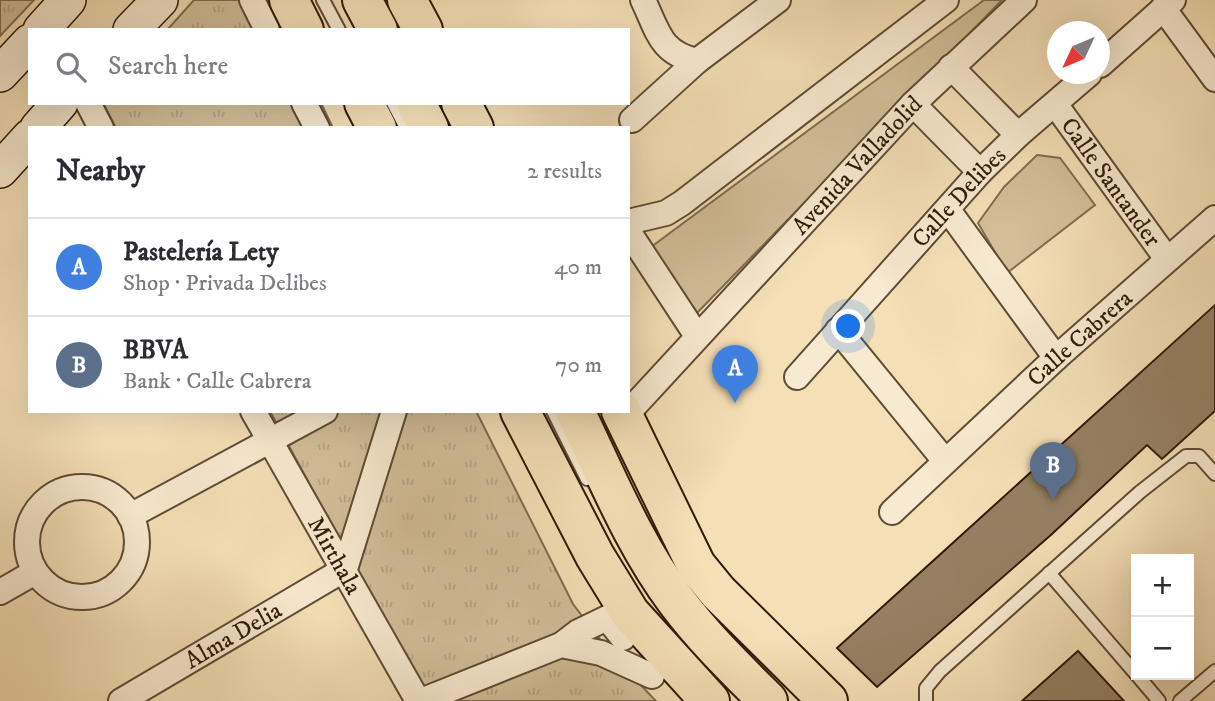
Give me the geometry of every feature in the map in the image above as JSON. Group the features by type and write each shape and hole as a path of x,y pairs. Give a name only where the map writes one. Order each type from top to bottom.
{"main road":[{"path":"289,0 303,28"},
{"path":"301,0 315,28"},
{"path":"312,0 357,16"},
{"path":"407,0 422,28"},
{"path":"343,105 354,126"},
{"path":"355,105 365,126"},
{"path":"365,105 376,126"},
{"path":"417,105 428,126"},
{"path":"462,105 473,126"},
{"path":"499,413 569,556 627,624 664,688"},
{"path":"536,414 569,533 608,599 662,671 691,701"},
{"path":"536,414 595,556 630,613 710,701"},
{"path":"536,414 646,555 675,600 704,636 768,701"},
{"path":"622,414 696,565 718,592 828,701"}],"street":[{"path":"43,28 68,0"},
{"path":"133,28 160,0"},
{"path":"252,0 266,28"},
{"path":"643,0 665,46 679,57 697,61"},
{"path":"632,120 697,61 778,0"},
{"name":"Avenida Valladolid","path":"630,406 913,104 1024,0"},
{"path":"630,222 666,213 682,203 937,2"},
{"path":"1110,56 1168,4 1215,79"},
{"path":"0,74 28,44"},
{"path":"951,67 1018,135"},
{"name":"Calle Delibes","path":"797,377 980,172 1018,135 1078,84"},
{"path":"913,104 980,172"},
{"name":"Calle Santander","path":"1055,104 1167,259"},
{"path":"40,126 58,105"},
{"path":"89,105 100,126"},
{"path":"305,105 316,126"},
{"path":"0,170 28,139"},
{"path":"948,209 1056,358"},
{"name":"Calle Cabrera","path":"892,512 1056,358 1215,218"},
{"path":"630,234 697,336"},
{"path":"838,330 944,461"},
{"name":"Mirthala","path":"255,413 420,701"},
{"path":"130,516 321,413"},
{"path":"345,569 393,413"},
{"path":"82,487 101,490 118,500 130,516 136,531 134,561 127,575 109,589 88,597 72,597 51,588 35,572 27,554 27,534 33,515 54,495 82,487"},
{"name":"Alma Delia","path":"121,701 345,569"},
{"path":"0,592 35,572"},
{"path":"420,701 561,645 578,632 627,624"},
{"path":"561,645 601,653 664,688"}],"lane":[{"path":"323,0 338,28"},
{"path":"379,105 390,126"},
{"path":"394,105 406,126"},
{"path":"553,413 594,494"},
{"path":"536,414 609,554 628,584"},
{"path":"926,701 926,688 940,671 1186,456 1199,457 1215,474"},
{"path":"1049,573 1131,669"},
{"path":"666,611 683,633"},
{"path":"627,624 684,659 727,701"},
{"path":"701,653 749,701"},
{"path":"1180,701 1215,671"},
{"path":"1140,680 1159,701"}],"green space":[{"path":"0,0 34,0 0,36"},
{"path":"194,0 269,0 283,28 169,28"},
{"path":"984,0 1002,0 692,318 651,247"},
{"path":"104,105 322,105 332,126 115,126"},
{"path":"1037,155 1060,158 1095,205 1007,273 978,223 1004,187"},
{"path":"271,413 477,413 573,604 612,655 656,701 427,701"}],"building":[{"path":"1215,305 1215,411 1162,459 1147,445 1052,534 877,687 837,648"},
{"path":"1078,651 1124,701 1022,701"}],"place":[{"name":"Pastelería Lety","path":"735,403"},
{"name":"BBVA","path":"1053,500"}]}
